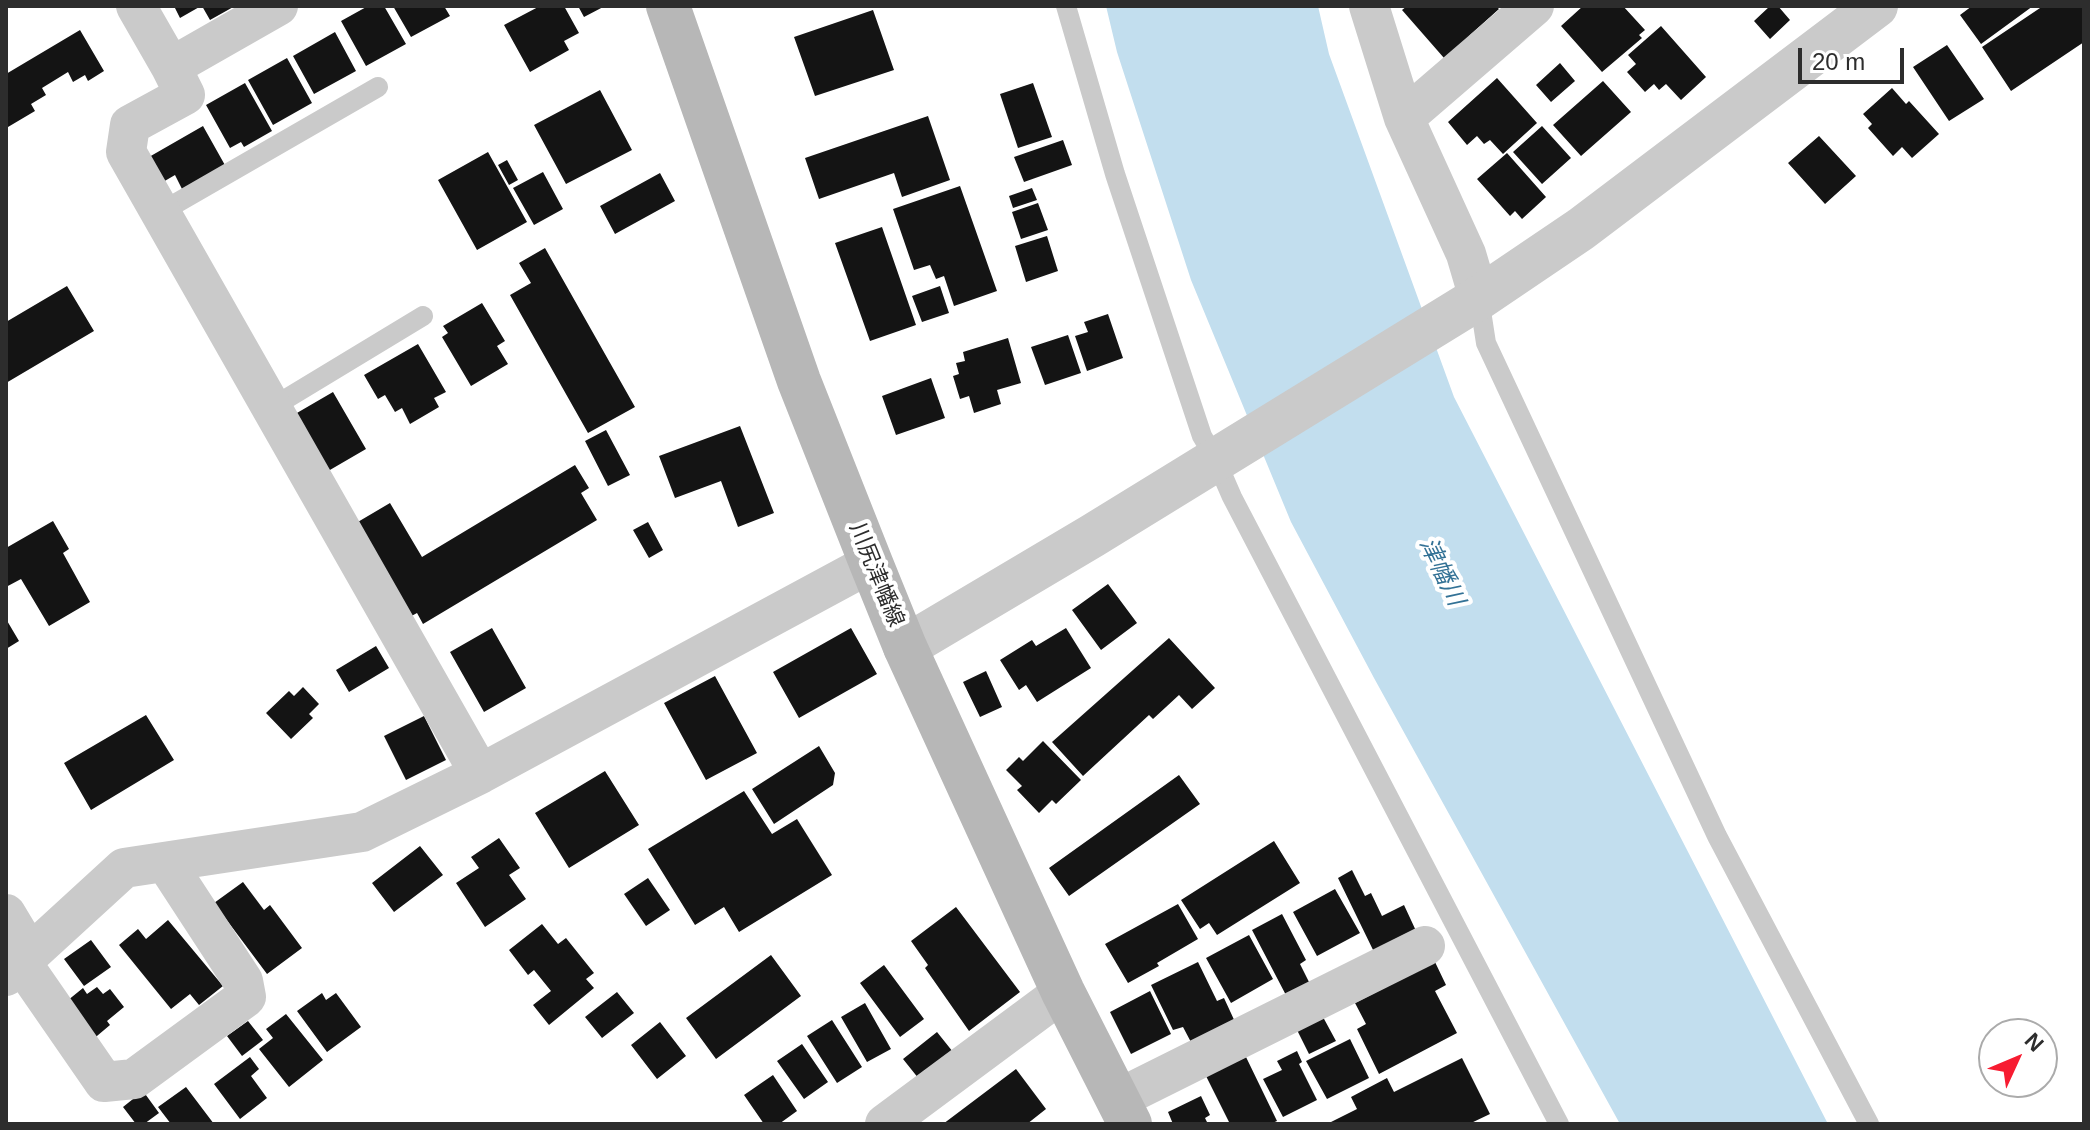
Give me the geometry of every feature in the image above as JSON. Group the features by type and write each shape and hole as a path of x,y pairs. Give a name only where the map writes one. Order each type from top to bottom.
{"main road":[{"name":"川尻津幡線","path":"668,6 799,381 905,647 1063,992 1124,1112"}],"street":[{"path":"136,6 185,95 130,125 126,152 480,774"},
{"path":"171,67 278,6"},
{"path":"1369,6 1404,118 1466,254 1469,304"},
{"path":"1404,118 1534,6"},
{"path":"905,647 1469,304 1581,229 1862,10"},
{"path":"19,964 124,868 362,832 480,774 871,563"},
{"path":"6,914 19,964 104,1082 134,1079 246,997 243,981 166,863"},
{"path":"1124,1112 1425,946"},
{"path":"885,1124 1063,992"}],"lane":[{"path":"1066,6 1115,174 1202,436 1220,456 1232,497 1559,1124"},
{"path":"161,212 378,87"},
{"path":"1469,304 1717,836 1869,1124"},
{"path":"271,408 423,316"}],"water":[{"name":"津幡川","path":"1106,6 1318,6 1329,54 1454,397 1828,1124 1620,1124 1291,522 1191,280 1117,52"}],"building":[{"path":"174,6 201,6 180,18"},
{"path":"202,6 235,6 210,20"},
{"path":"368,6 384,6 406,44 366,66 341,21"},
{"path":"393,6 444,6 450,16 411,37"},
{"path":"540,6 564,6 579,33 564,41 569,50 530,72 504,25"},
{"path":"578,6 605,6 584,17"},
{"path":"1407,6 1496,6 1499,9 1470,35 1451,66 1402,10"},
{"path":"1583,6 1623,6 1645,30 1639,35 1642,38 1602,72 1561,26"},
{"path":"1770,6 1778,6 1790,20 1770,39 1754,21"},
{"path":"1972,6 2033,6 1981,44 1960,15"},
{"path":"2043,6 2084,6 2084,42 2011,91 1982,47"},
{"path":"873,10 894,70 815,96 794,37"},
{"path":"1661,26 1706,77 1681,100 1666,84 1659,90 1654,84 1645,92 1627,72 1636,64 1628,55"},
{"path":"80,30 104,71 88,81 85,75 73,82 68,72 42,88 46,95 31,104 35,111 8,127 6,74"},
{"path":"335,32 356,71 314,94 293,56"},
{"path":"1947,45 1984,99 1949,121 1913,67"},
{"path":"287,58 312,103 273,125 248,80"},
{"path":"1560,63 1575,81 1551,102 1536,85"},
{"path":"1497,78 1537,123 1503,154 1490,140 1484,144 1477,136 1467,145 1448,122"},
{"path":"1603,81 1631,112 1581,156 1553,125"},
{"path":"245,83 272,131 244,147 241,142 230,148 206,105"},
{"path":"1033,83 1052,137 1018,148 1000,94"},
{"path":"1892,88 1906,104 1909,101 1939,134 1912,158 1902,147 1893,156 1868,128 1872,124 1863,114"},
{"path":"600,90 632,150 566,184 534,125"},
{"path":"928,116 950,180 902,197 894,173 819,199 805,158"},
{"path":"203,126 226,167 183,191 175,175 163,182 149,157"},
{"path":"1542,126 1571,158 1542,184 1513,152"},
{"path":"1819,136 1856,176 1825,204 1788,163"},
{"path":"1063,140 1072,165 1024,182 1014,157"},
{"path":"488,152 527,222 477,250 438,180"},
{"path":"1507,153 1546,197 1522,219 1515,211 1510,216 1477,179"},
{"path":"507,160 518,180 509,185 498,165"},
{"path":"543,172 563,209 534,225 513,188"},
{"path":"660,173 675,201 615,234 600,206"},
{"path":"960,186 997,291 954,306 944,276 936,279 930,265 914,270 893,209"},
{"path":"1032,188 1037,200 1013,208 1009,196"},
{"path":"1038,203 1048,230 1021,239 1012,212"},
{"path":"882,227 916,325 870,341 835,243"},
{"path":"1047,236 1058,271 1026,282 1015,246"},
{"path":"545,248 635,407 588,433 510,295 531,283 519,263"},
{"path":"67,286 94,331 6,383 6,322"},
{"path":"940,286 949,313 922,322 912,296"},
{"path":"482,303 505,341 497,346 508,364 471,386 442,337 448,333 443,326"},
{"path":"1108,314 1123,358 1087,371 1075,336 1088,332 1084,322"},
{"path":"1068,335 1081,373 1045,385 1031,347"},
{"path":"1008,338 1021,383 997,390 1001,404 974,413 969,396 960,399 953,376 959,374 956,363 965,361 963,352"},
{"path":"418,344 446,392 434,398 439,407 410,424 402,408 395,412 385,395 378,399 364,375"},
{"path":"931,378 945,418 896,435 882,396"},
{"path":"333,392 366,449 323,474 290,417"},
{"path":"740,426 774,513 738,527 721,481 675,498 659,456"},
{"path":"606,430 630,475 608,486 585,441"},
{"path":"575,465 589,488 581,493 597,520 423,624 417,613 406,619 351,526 390,503 422,557"},
{"path":"53,521 69,549 63,553 90,602 49,626 21,579 6,587 6,548"},
{"path":"648,522 663,550 649,558 633,530"},
{"path":"1108,584 1137,623 1101,650 1072,610"},
{"path":"6,619 19,641 6,649"},
{"path":"492,628 526,688 484,712 450,652"},
{"path":"851,628 877,674 799,718 773,672"},
{"path":"1066,628 1091,668 1037,702 1026,685 1019,690 1000,660 1032,640 1036,646"},
{"path":"1169,638 1215,688 1192,709 1179,695 1153,719 1149,715 1083,776 1052,742"},
{"path":"376,646 389,668 349,692 336,670"},
{"path":"986,671 1002,707 980,717 963,682"},
{"path":"715,676 757,753 706,780 664,703"},
{"path":"303,687 319,704 309,714 313,718 291,739 266,713 289,691 294,696"},
{"path":"146,715 174,760 91,810 64,763"},
{"path":"424,716 446,760 406,780 384,736"},
{"path":"1043,741 1081,780 1056,804 1052,800 1039,813 1017,790 1022,786 1006,770 1019,757 1023,761"},
{"path":"819,746 835,773 833,785 774,824 752,789"},
{"path":"605,771 639,825 569,868 535,813"},
{"path":"1179,775 1200,804 1069,896 1049,868"},
{"path":"744,791 772,834 797,819 832,875 739,932 724,907 695,925 648,849"},
{"path":"499,838 520,868 509,875 526,899 485,927 456,883 479,868 471,857"},
{"path":"1274,841 1300,883 1217,935 1209,923 1200,929 1181,900"},
{"path":"420,846 443,875 394,912 372,883"},
{"path":"1352,870 1365,896 1371,893 1382,916 1404,905 1417,933 1375,954 1338,878"},
{"path":"648,878 670,910 646,926 624,894"},
{"path":"243,882 264,910 270,905 302,948 267,974 214,903"},
{"path":"1335,889 1360,933 1317,956 1293,912"},
{"path":"1178,904 1198,939 1128,983 1105,944"},
{"path":"956,907 1020,992 969,1031 925,968 928,965 911,941"},
{"path":"1282,914 1306,960 1300,964 1311,986 1288,999 1252,930"},
{"path":"168,920 223,986 199,1005 190,994 171,1009 119,945 138,929 146,939"},
{"path":"542,924 558,944 566,938 594,973 586,979 594,988 549,1025 533,1005 551,991 534,970 528,975 509,950"},
{"path":"1249,935 1273,979 1231,1003 1206,958"},
{"path":"91,940 111,967 84,986 64,959"},
{"path":"771,955 801,996 716,1059 686,1018"},
{"path":"1198,962 1217,1001 1224,998 1236,1024 1193,1046 1183,1027 1173,1030 1151,985"},
{"path":"1435,962 1446,985 1435,991 1457,1033 1379,1074 1357,1029 1366,1024 1355,1003"},
{"path":"884,965 924,1019 900,1037 860,983"},
{"path":"97,987 103,994 110,989 124,1007 107,1021 110,1025 91,1041 62,1005 83,988 87,994"},
{"path":"1150,991 1171,1034 1131,1054 1110,1012"},
{"path":"617,992 634,1013 602,1038 585,1017"},
{"path":"322,993 326,1000 336,993 361,1027 327,1052 297,1011"},
{"path":"865,1003 891,1049 867,1062 841,1017"},
{"path":"286,1014 323,1060 289,1087 259,1049 273,1038 266,1029"},
{"path":"1323,1017 1336,1041 1309,1054 1297,1030"},
{"path":"832,1020 862,1067 837,1083 807,1036"},
{"path":"248,1021 263,1040 242,1056 227,1036"},
{"path":"660,1022 686,1056 657,1079 631,1045"},
{"path":"937,1032 957,1057 923,1084 903,1059"},
{"path":"1350,1039 1369,1078 1327,1099 1306,1061"},
{"path":"802,1044 828,1082 804,1099 777,1061"},
{"path":"1297,1051 1302,1062 1299,1064 1317,1100 1283,1117 1263,1079 1282,1070 1277,1061"},
{"path":"250,1057 259,1069 251,1076 267,1098 240,1119 214,1084"},
{"path":"1246,1057 1277,1121 1270,1124 1230,1124 1206,1076"},
{"path":"1462,1058 1490,1114 1469,1124 1331,1122 1357,1109 1351,1097 1387,1078 1394,1092"},
{"path":"1016,1069 1046,1109 1027,1124 943,1124"},
{"path":"773,1075 797,1111 779,1124 764,1124 744,1095"},
{"path":"186,1087 214,1124 171,1124 158,1107"},
{"path":"143,1091 159,1113 144,1124 136,1124 123,1107"},
{"path":"1201,1096 1210,1115 1205,1118 1208,1124 1173,1124 1168,1112"}]}
